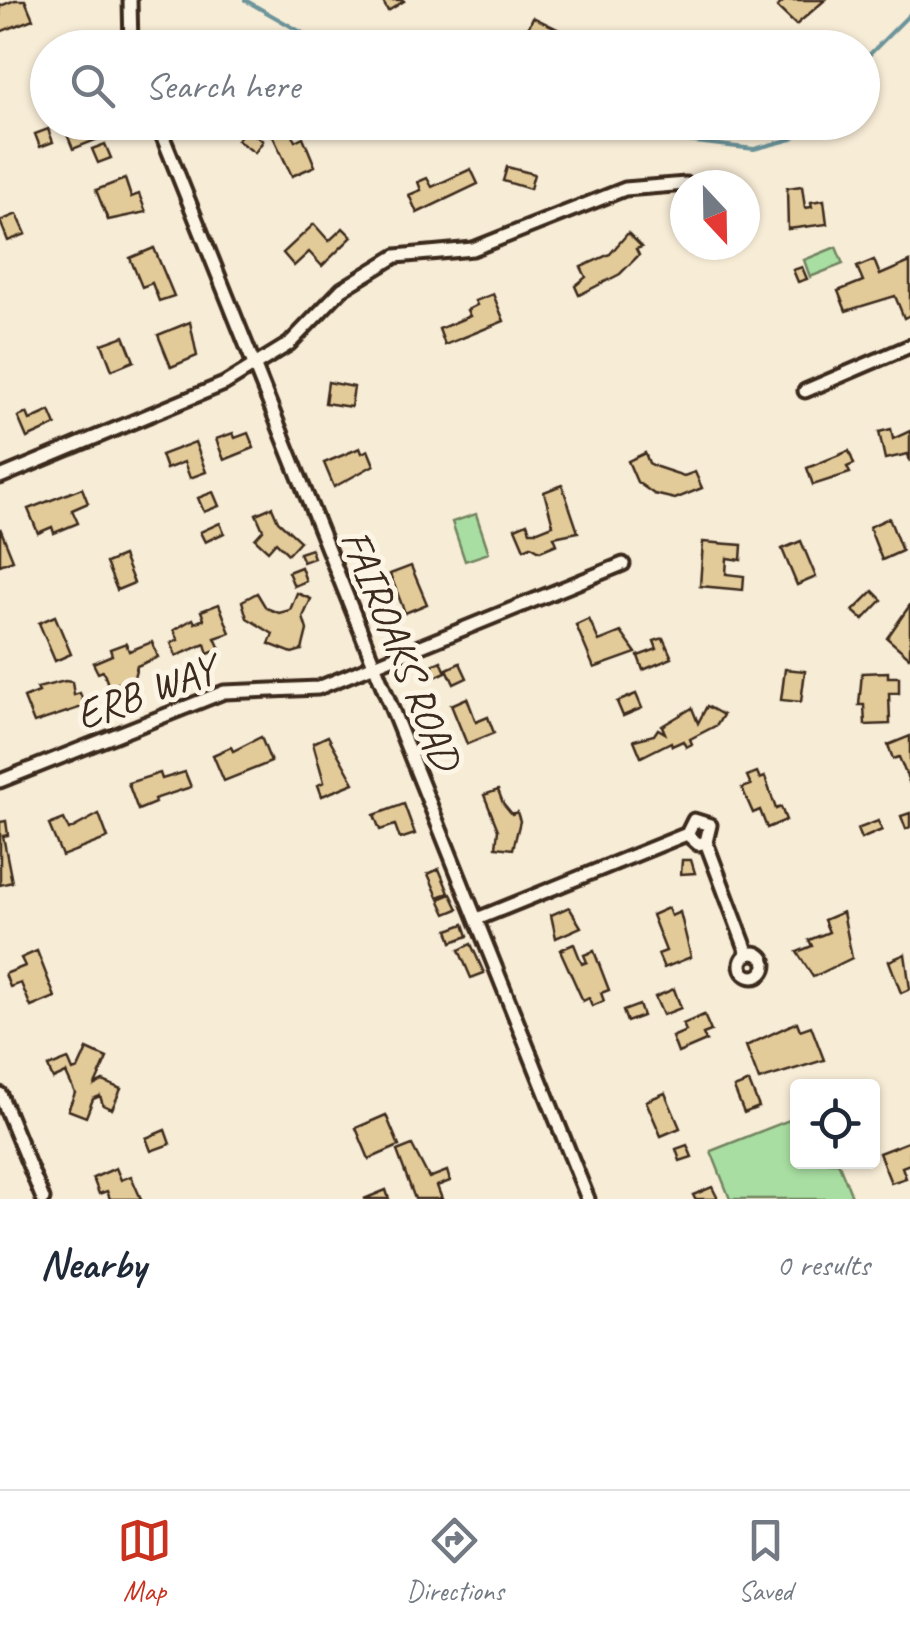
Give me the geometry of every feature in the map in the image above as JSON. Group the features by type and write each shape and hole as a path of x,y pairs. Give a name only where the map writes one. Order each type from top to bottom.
{"street":[{"path":"130,0 131,30"},
{"name":"FAIROAKS ROAD","path":"164,140 588,1199"},
{"path":"0,477 224,384 289,344 342,289 396,256 473,249 625,189 670,185"},
{"path":"805,390 910,346"},
{"name":"ERB WAY","path":"0,781 224,692 318,688 623,564"},
{"path":"703,820 711,834 706,842 698,844 687,834 688,826 703,820"},
{"path":"477,920 687,834"},
{"path":"706,842 748,954"},
{"path":"0,1094 43,1199"}],"green space":[{"path":"836,247 843,264 810,277 804,260"},
{"path":"476,514 489,553 465,561 452,522"},
{"path":"790,1120 790,1169 841,1169 853,1199 730,1199 711,1151"}],"building":[{"path":"25,0 33,19 0,32 0,6"},
{"path":"382,0 403,0 404,1 388,11"},
{"path":"785,0 825,0 796,25 777,7"},
{"path":"533,17 560,30 527,30"},
{"path":"37,140 52,140 53,142 40,147"},
{"path":"69,140 96,140 73,149"},
{"path":"237,140 263,141 255,153"},
{"path":"275,140 304,140 315,166 292,176"},
{"path":"105,144 111,158 98,163 92,149"},
{"path":"507,167 534,174 530,189 503,181"},
{"path":"471,169 478,184 417,213 409,195 421,190 418,182 427,178 432,187"},
{"path":"125,179 131,197 139,194 146,212 108,220 96,190"},
{"path":"802,186 805,208 812,207 811,202 824,200 827,224 788,229 787,188"},
{"path":"17,214 26,234 8,241 0,221"},
{"path":"314,224 329,241 343,228 352,237 322,266 309,252 294,266 283,253"},
{"path":"628,233 642,247 636,249 639,255 620,274 579,295 575,286 586,277 581,267 610,254"},
{"path":"154,248 174,296 159,301 152,283 142,287 130,258"},
{"path":"874,260 880,275 910,262 910,315 904,318 895,296 846,311 838,291 863,281 857,267"},
{"path":"802,267 807,279 798,282 793,270"},
{"path":"493,294 504,321 445,345 439,329 470,316 467,310 477,305 475,301"},
{"path":"190,322 197,356 171,367 158,335"},
{"path":"124,336 134,361 112,370 102,344"},
{"path":"328,382 354,387 351,407 325,403"},
{"path":"50,411 56,425 27,438 18,417 27,413 30,420"},
{"path":"891,429 893,439 910,431 910,462 908,454 885,459 879,432"},
{"path":"233,433 235,438 248,433 254,448 224,460 216,439"},
{"path":"195,442 206,472 190,478 184,462 166,469 161,455"},
{"path":"360,448 362,453 368,450 374,465 334,487 324,463"},
{"path":"849,451 854,464 847,467 850,473 813,485 807,468"},
{"path":"645,453 649,463 657,467 684,476 695,472 702,488 675,499 654,494 637,482 628,461"},
{"path":"562,485 578,532 554,537 557,544 540,551 531,546 524,549 515,528 527,523 530,531 538,531 553,525 544,492"},
{"path":"82,488 88,503 72,510 78,523 54,533 52,527 38,533 28,509"},
{"path":"213,492 219,506 204,512 198,498"},
{"path":"272,507 278,521 300,541 288,554 276,542 268,551 255,539 263,530 256,514"},
{"path":"889,518 902,551 882,560 869,527"},
{"path":"220,523 224,533 205,542 200,532"},
{"path":"0,528 13,560 0,565"},
{"path":"801,541 816,577 797,585 782,549"},
{"path":"703,542 742,545 741,560 727,558 726,574 744,576 743,590 700,586"},
{"path":"311,549 314,558 303,562 299,553"},
{"path":"123,556 134,583 117,590 106,563"},
{"path":"411,566 427,604 405,613 390,574"},
{"path":"301,567 306,581 294,586 288,572"},
{"path":"873,591 882,600 863,620 853,611"},
{"path":"257,593 266,608 279,613 290,610 297,593 311,599 303,617 307,630 302,650 292,653 269,644 273,634 247,618 242,601"},
{"path":"219,604 230,633 215,638 220,649 208,654 205,644 176,656 171,643 178,640 174,630 193,619 195,623 204,619 201,611"},
{"path":"910,605 910,656 909,657 887,638"},
{"path":"55,616 71,654 55,661 39,623"},
{"path":"589,619 599,641 621,632 636,653 594,668 576,625"},
{"path":"663,638 672,658 643,670 638,656 657,649 654,641"},
{"path":"152,642 158,657 137,666 134,677 109,687 103,671 98,673 93,663 112,655 110,649 126,643 129,651"},
{"path":"441,661 445,670 460,663 467,678 454,684 448,671 435,677 430,666"},
{"path":"785,669 805,671 801,702 781,700"},
{"path":"888,672 888,677 899,677 899,693 889,693 890,724 865,725 864,705 859,705 862,673"},
{"path":"72,682 74,695 80,693 85,706 34,723 24,698 39,692 37,688"},
{"path":"636,694 642,708 623,716 617,702"},
{"path":"467,698 476,722 488,717 494,733 467,744 451,705"},
{"path":"707,706 723,715 717,725 690,739 692,744 686,747 683,741 672,746 671,742 641,757 634,740 654,735 658,729 665,733 662,726 692,708 698,723"},
{"path":"328,736 354,783 322,796 318,785 324,782 313,743"},
{"path":"910,736 910,784 899,757 893,759 888,745"},
{"path":"261,737 271,762 224,781 213,755 231,747 233,751"},
{"path":"185,772 191,787 154,799 155,803 138,810 128,783 160,773 162,779"},
{"path":"757,772 760,779 765,777 776,809 781,807 786,820 767,828 760,810 753,813 742,788 751,785 747,776"},
{"path":"498,790 503,803 512,814 517,812 520,821 513,849 496,847 498,830 484,795"},
{"path":"404,804 415,834 400,839 395,825 380,830 374,815"},
{"path":"910,813 910,827 906,829 901,816"},
{"path":"99,814 108,838 62,856 49,825 64,819 69,830"},
{"path":"6,821 8,835 3,836 12,882 0,885 0,822"},
{"path":"878,821 882,830 861,839 857,829"},
{"path":"682,860 691,860 695,873 681,874"},
{"path":"439,869 449,893 438,897 428,874"},
{"path":"451,894 458,909 446,914 439,899"},
{"path":"569,907 581,927 556,938 551,915"},
{"path":"668,908 671,916 680,912 691,957 664,968 658,954 666,951 652,915"},
{"path":"843,912 852,958 813,977 797,952 812,946 809,940 829,932 824,920"},
{"path":"464,924 468,936 452,942 448,930"},
{"path":"471,944 484,973 471,978 459,950"},
{"path":"574,944 582,964 587,962 584,955 594,951 609,990 601,993 604,1001 592,1006 589,998 583,1001 560,950"},
{"path":"37,951 55,997 31,1007 21,983 10,987 5,974 25,966 21,958"},
{"path":"905,954 910,989 901,993 889,961"},
{"path":"674,989 681,1008 663,1015 655,997"},
{"path":"639,1005 643,1016 627,1022 623,1011"},
{"path":"704,1015 711,1031 703,1034 706,1041 678,1053 672,1037 686,1031 683,1024"},
{"path":"797,1022 800,1030 811,1026 824,1060 759,1080 746,1046"},
{"path":"87,1049 107,1058 95,1085 103,1081 121,1089 112,1109 103,1105 100,1096 93,1099 86,1117 68,1110 75,1093 66,1073 53,1079 48,1067 68,1059 73,1071 78,1069"},
{"path":"749,1082 759,1107 744,1113 734,1088"},
{"path":"665,1093 680,1128 661,1136 646,1101"},
{"path":"386,1115 399,1146 369,1159 356,1128"},
{"path":"165,1130 170,1144 151,1151 146,1138"},
{"path":"910,1141 910,1164 902,1167 906,1178 891,1183 880,1153"},
{"path":"412,1145 429,1178 447,1171 450,1181 437,1186 442,1199 415,1199 397,1151"},
{"path":"687,1145 692,1157 680,1161 676,1149"},
{"path":"116,1168 121,1180 131,1176 141,1199 110,1199 107,1191 99,1194 93,1178"},
{"path":"712,1187 718,1199 695,1199 693,1195"},
{"path":"386,1190 389,1199 364,1199"}],"waterway":[{"path":"245,0 298,30"},
{"path":"880,44 910,14"},
{"path":"678,140 754,149 788,140"}]}
